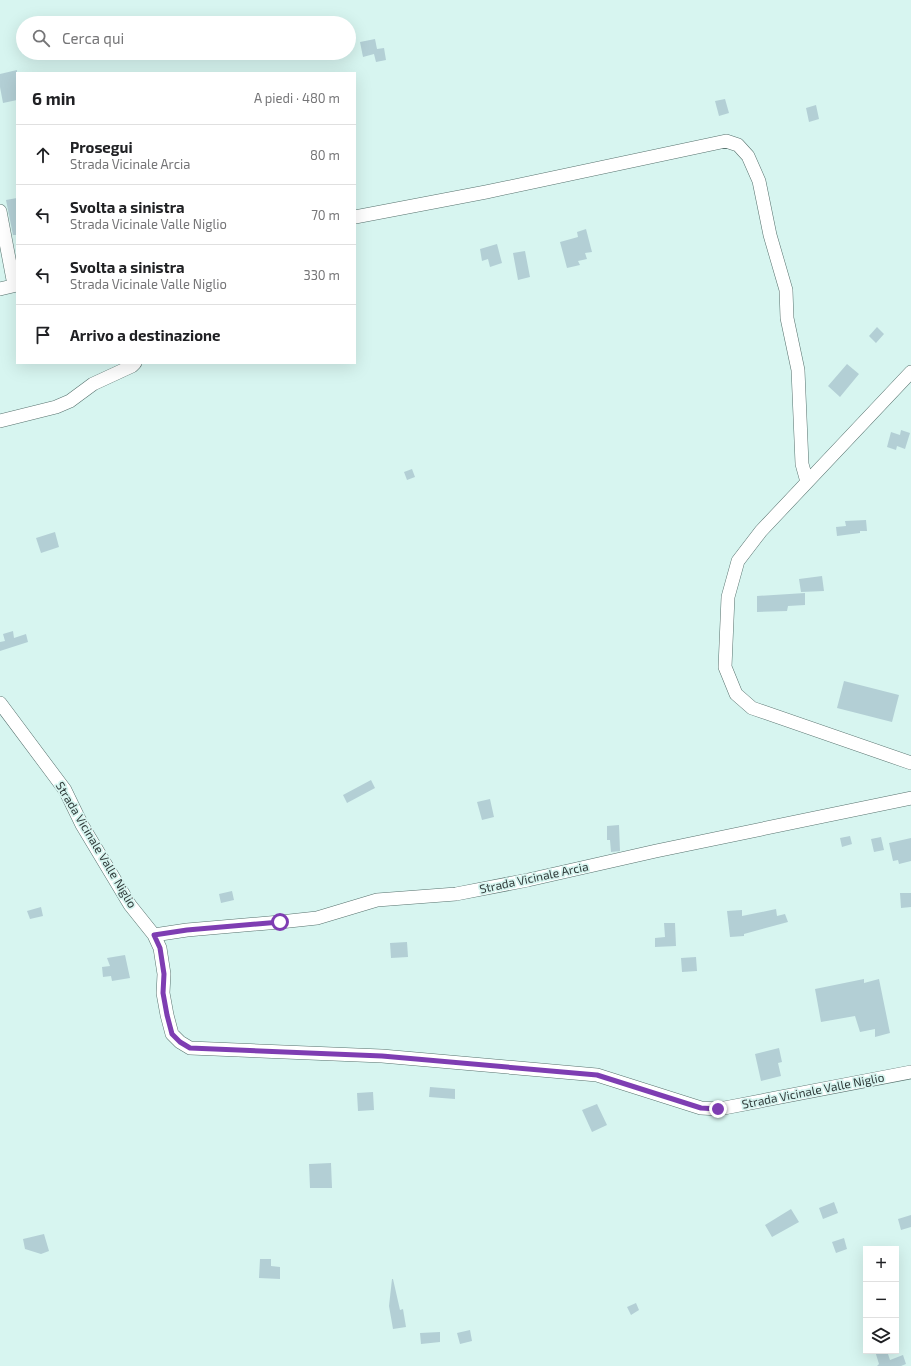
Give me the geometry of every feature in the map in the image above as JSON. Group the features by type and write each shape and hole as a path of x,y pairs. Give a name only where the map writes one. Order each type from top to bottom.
{"street":[{"path":"356,217 501,189 726,141 738,144 748,156 759,182 770,235 786,290 787,318 798,370 802,464 807,482"},
{"path":"0,211 16,285 0,289"},
{"path":"0,421 56,407 70,401 93,384 134,364"},
{"path":"911,372 761,531 738,561 728,597 725,667 736,694 752,708 911,762"},
{"name":"Strada Vicinale Valle Niglio","path":"0,703 65,790 82,825 130,905 154,935 160,948 164,974 163,993 172,1034 180,1042 190,1048 382,1056 597,1075 701,1108 718,1109 911,1072"},
{"name":"Strada Vicinale Arcia","path":"154,935 187,930 317,918 377,900 456,894 528,880 656,850 911,798"}],"building":[{"path":"375,39 377,49 384,48 386,60 376,62 374,54 363,57 360,42"},
{"path":"17,70 16,100 3,103 0,87 0,74"},
{"path":"725,99 729,113 719,116 715,101"},
{"path":"816,105 819,119 809,122 806,108"},
{"path":"16,198 16,235 13,235 6,200"},
{"path":"586,229 592,252 585,253 587,259 578,261 580,265 567,268 560,242 578,237 577,232"},
{"path":"497,244 502,263 490,267 488,259 482,261 480,249"},
{"path":"525,251 530,277 518,280 513,253"},
{"path":"877,327 884,334 876,343 869,336"},
{"path":"847,364 859,374 840,397 828,386"},
{"path":"901,430 910,433 905,449 897,446 896,450 887,447 891,432 900,435"},
{"path":"412,469 415,477 407,480 404,472"},
{"path":"866,520 867,531 837,536 836,527 846,526 845,521"},
{"path":"55,532 59,547 41,553 36,538"},
{"path":"822,576 824,591 801,592 799,579"},
{"path":"805,593 805,605 788,606 787,611 757,612 757,596"},
{"path":"13,631 14,638 26,634 28,642 0,651 0,642 5,641 3,634"},
{"path":"844,681 899,695 892,722 837,708"},
{"path":"371,780 375,788 347,803 343,795"},
{"path":"490,799 494,817 482,820 477,802"},
{"path":"619,825 620,851 611,852 610,840 607,840 607,826"},
{"path":"850,836 852,844 842,847 840,838"},
{"path":"881,837 884,850 874,852 871,839"},
{"path":"911,838 911,861 899,864 898,860 893,861 889,843"},
{"path":"232,891 234,900 221,903 219,894"},
{"path":"900,893 911,893 911,907 901,908"},
{"path":"41,907 43,916 30,919 27,911"},
{"path":"776,909 777,916 785,914 788,922 744,934 744,936 730,937 727,911 742,910 742,916"},
{"path":"664,923 675,923 676,946 655,947 655,938 665,937"},
{"path":"407,942 408,957 391,958 390,943"},
{"path":"125,955 130,978 112,981 111,976 103,977 102,967 110,966 107,958"},
{"path":"696,957 697,971 682,972 681,958"},
{"path":"864,979 864,983 879,979 890,1033 875,1037 875,1029 860,1032 855,1016 821,1022 815,989"},
{"path":"779,1048 782,1062 778,1063 781,1076 761,1081 755,1054"},
{"path":"430,1087 455,1089 455,1099 429,1097"},
{"path":"373,1092 374,1110 358,1111 357,1093"},
{"path":"597,1104 607,1125 592,1132 582,1110"},
{"path":"331,1163 332,1188 310,1188 309,1164"},
{"path":"834,1202 838,1213 823,1219 819,1208"},
{"path":"791,1209 799,1222 772,1237 765,1225"},
{"path":"911,1215 911,1227 901,1230 898,1219"},
{"path":"44,1234 49,1251 41,1254 25,1249 23,1239"},
{"path":"844,1238 847,1249 836,1253 832,1242"},
{"path":"260,1259 271,1259 271,1266 280,1267 280,1279 259,1278"},
{"path":"392,1279 400,1310 403,1309 406,1327 393,1329 389,1306"},
{"path":"636,1303 639,1310 631,1315 627,1307"},
{"path":"470,1330 472,1341 460,1344 457,1333"},
{"path":"440,1332 440,1342 421,1344 420,1333"},
{"path":"876,1354 888,1354 890,1360 903,1355 906,1364 901,1366 877,1366 879,1364"}],"route":[{"path":"280,922 187,930 154,935 160,948 164,974 163,993 167,1015 172,1034 180,1042 190,1048 382,1056 597,1075 701,1108 718,1109"}]}
